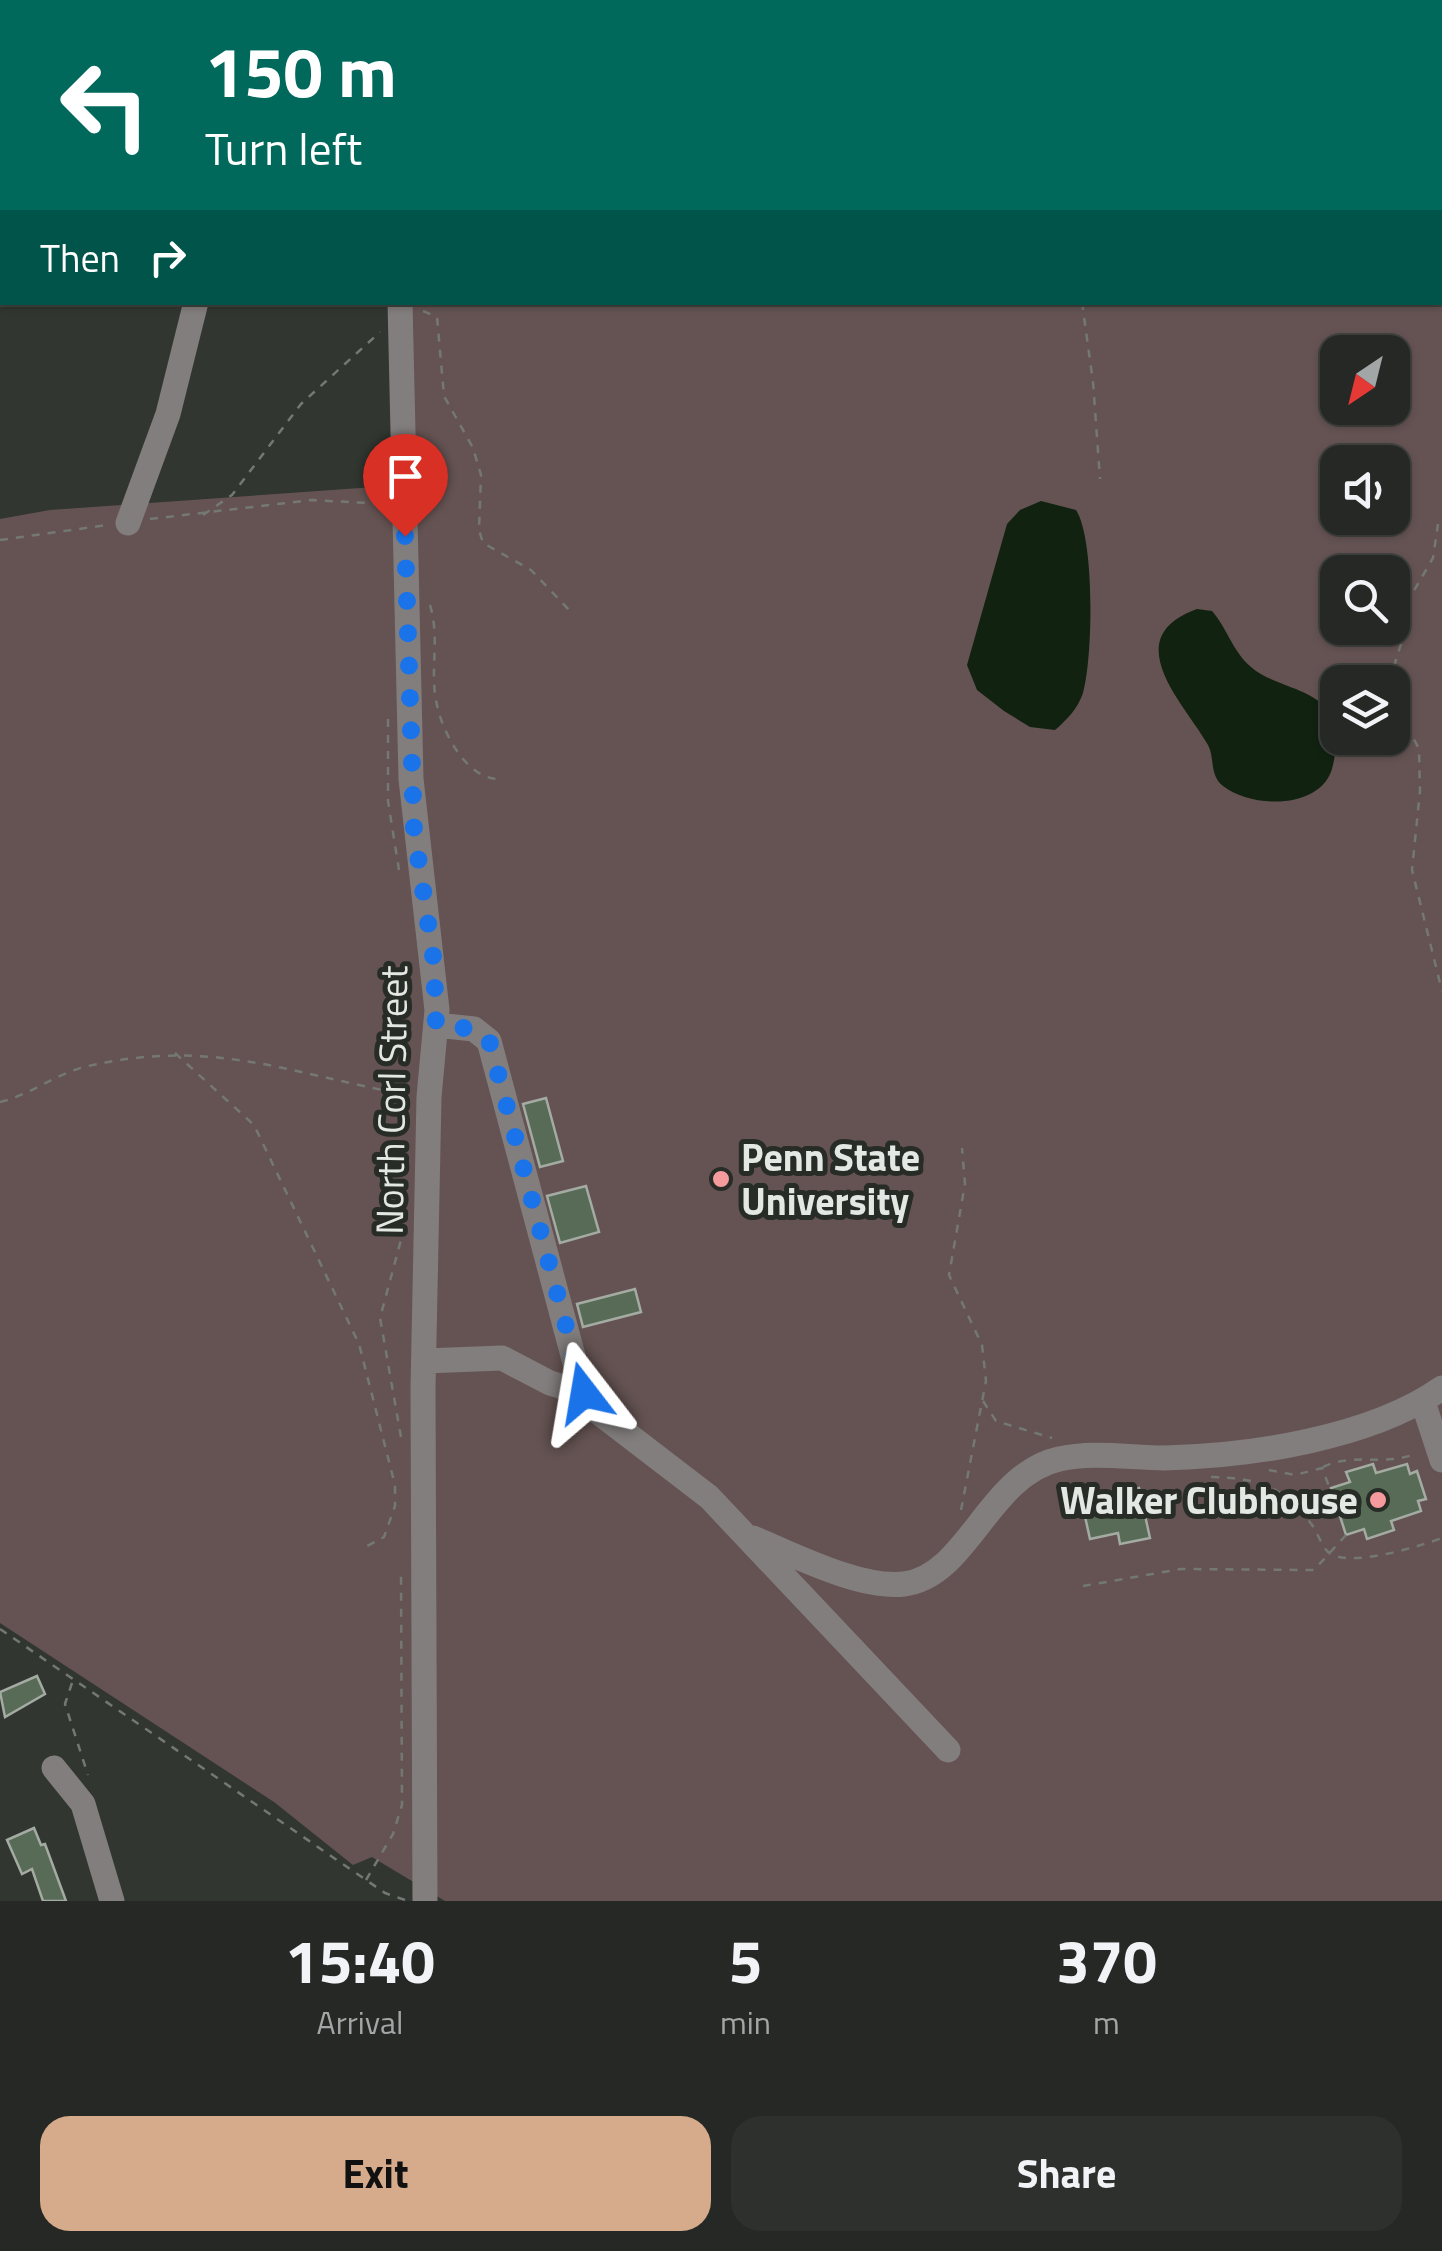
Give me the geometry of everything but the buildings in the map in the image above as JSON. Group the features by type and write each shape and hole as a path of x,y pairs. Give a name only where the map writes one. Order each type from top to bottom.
{"street":[{"path":"128,522 168,414 195,305"},
{"name":"North Corl Street","path":"400,305 414,830 434,962 436,1025 429,1097 424,1361 425,1901"},
{"path":"436,1025 474,1029 489,1040 584,1393 601,1416 709,1497 948,1750"},
{"path":"424,1361 502,1358 550,1383 584,1393"},
{"path":"747,1536 855,1578 891,1585 932,1576 1006,1489 1055,1459 1250,1451 1382,1420 1432,1395 1439,1452"},
{"path":"54,1768 83,1804 112,1901"}],"path":[{"path":"1082,305 1094,382 1093,429 1100,479"},
{"path":"384,342 385,329"},
{"path":"0,540 312,500 387,504 387,519"},
{"path":"1393,665 1408,601 1432,558 1438,524"},
{"path":"406,599 421,598 432,610 438,658 435,697 463,760 475,774 501,779"},
{"path":"388,709 388,801 401,876"},
{"path":"1410,731 1419,749 1420,791 1412,870 1442,991"},
{"path":"176,1053 254,1124 359,1344 395,1486 395,1506 384,1537 366,1546"},
{"path":"0,1102 80,1068 176,1053 280,1064 412,1096 412,1107"},
{"path":"962,1148 966,1184 950,1276 982,1345 983,1400 963,1495 961,1519 966,1536"},
{"path":"402,1449 380,1318 406,1220"},
{"path":"983,1400 996,1420 1056,1439"},
{"path":"1250,1451 1254,1465 1295,1475 1348,1459 1394,1461 1439,1452"},
{"path":"1322,1468 1337,1507"},
{"path":"1201,1477 1256,1478 1300,1510 1331,1554"},
{"path":"1083,1586 1180,1570 1314,1570 1346,1535"},
{"path":"1331,1554 1411,1552 1442,1538"},
{"path":"366,1880 394,1834 402,1805 398,1637 402,1566"},
{"path":"0,1629 366,1880 409,1901"},
{"path":"72,1682 65,1704 79,1745"},
{"path":"383,1901 385,1892"}],"shaded area":[{"name":"Penn State University","path":"400,305 1442,305 1442,1901 445,1901 372,1857 353,1865 274,1802 0,1623 0,519 50,510 403,485"},
{"path":"1041,501 1076,510 1087,546 1089,571 1090,627 1083,693 1072,713 1055,730 1030,727 1004,711 977,690 967,665 1007,524 1020,510"},
{"path":"1197,609 1212,611 1251,667 1320,703 1320,755 1334,755 1327,780 1316,791 1286,801 1268,801 1236,794 1219,782 1208,745 1164,672 1159,654 1161,637 1173,621"}],"place":[{"name":"Penn State University","path":"721,1179"},
{"name":"Walker Clubhouse","path":"1378,1500"}],"route":[{"path":"405,536 414,830 434,962 436,1025 483,1033 494,1052 584,1393"}]}
